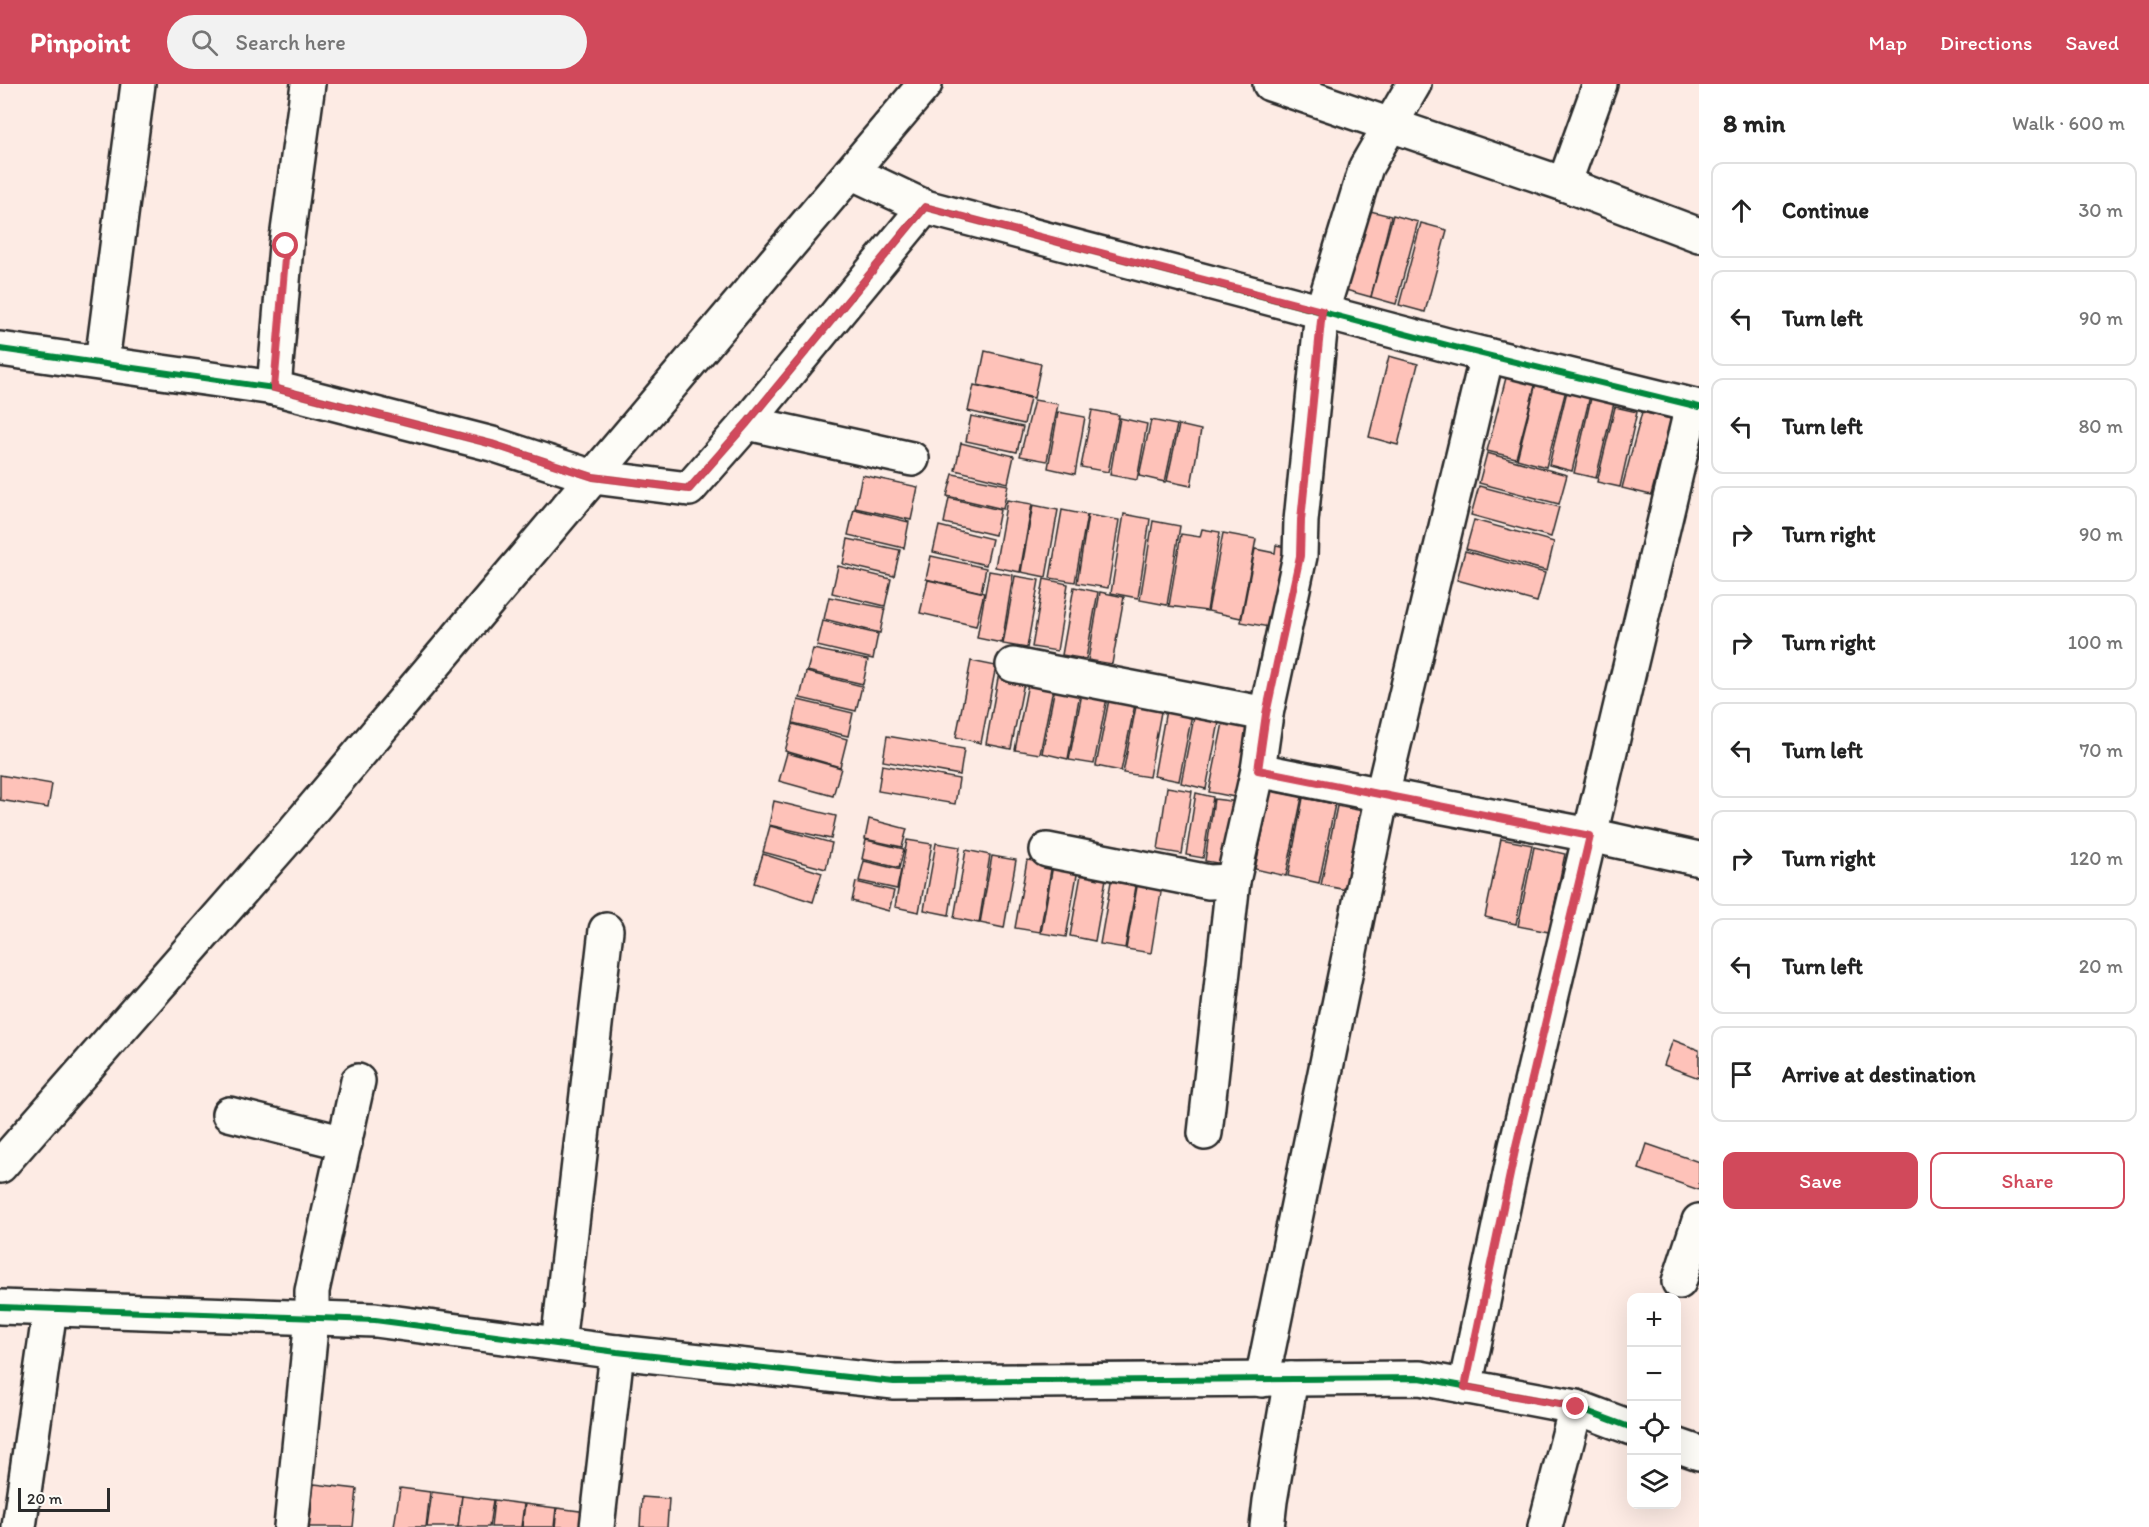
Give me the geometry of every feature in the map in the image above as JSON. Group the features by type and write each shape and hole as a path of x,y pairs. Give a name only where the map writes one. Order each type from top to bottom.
{"street":[{"path":"102,362 138,84"},
{"path":"274,388 286,246 308,84"},
{"path":"0,1166 294,831 925,84"},
{"path":"1270,84 1564,184 1699,235"},
{"path":"1205,1133 1233,881 1258,770 1266,714 1300,556 1301,520 1322,311 1366,167 1414,84"},
{"path":"1564,184 1599,84"},
{"path":"851,172 925,207 1486,355 1696,406 1516,1146 1465,1387"},
{"path":"0,349 274,388 492,444 593,477 689,489 747,423 925,207"},
{"path":"1268,1527 1276,1379 1382,795 1486,355"},
{"path":"747,423 912,459"},
{"path":"1013,665 1266,714"},
{"path":"1258,770 1699,859"},
{"path":"1047,850 1209,882 1233,881"},
{"path":"558,1344 606,930"},
{"path":"291,1527 312,1318 312,1291 358,1081"},
{"path":"230,1114 345,1143"},
{"path":"1679,1282 1699,1221"},
{"path":"0,1306 375,1320 616,1352 894,1382 1420,1378 1576,1407 1627,1426"},
{"path":"19,1527 50,1309"},
{"path":"597,1527 616,1352"},
{"path":"1545,1527 1576,1407"},
{"path":"1681,1446 1699,1453"}],"building":[{"path":"1362,209 1391,216 1371,297 1342,289"},
{"path":"1393,215 1418,222 1396,304 1371,297"},
{"path":"1421,223 1447,230 1425,312 1399,305"},
{"path":"985,351 1041,364 1034,398 978,385"},
{"path":"1389,356 1418,364 1398,445 1369,437"},
{"path":"1508,370 1537,378 1516,458 1487,451"},
{"path":"1537,379 1567,386 1546,467 1517,459"},
{"path":"974,385 1030,398 1024,424 968,411"},
{"path":"1567,391 1590,396 1572,471 1549,465"},
{"path":"1591,398 1614,403 1596,478 1574,473"},
{"path":"1034,400 1058,404 1047,461 1020,456"},
{"path":"1615,407 1637,412 1620,487 1597,482"},
{"path":"1092,410 1119,415 1108,472 1081,467"},
{"path":"1058,412 1085,417 1075,474 1048,468"},
{"path":"1642,412 1671,419 1651,495 1622,488"},
{"path":"971,416 1023,427 1017,452 966,441"},
{"path":"1120,418 1147,424 1137,480 1110,475"},
{"path":"1151,420 1177,425 1165,482 1139,476"},
{"path":"1179,425 1201,430 1191,486 1167,481"},
{"path":"961,443 1014,456 1008,483 955,470"},
{"path":"1487,453 1567,475 1559,504 1479,483"},
{"path":"953,474 1008,485 1003,509 947,496"},
{"path":"862,475 918,487 911,520 855,508"},
{"path":"1479,486 1559,507 1551,537 1471,515"},
{"path":"949,498 1000,510 995,535 944,523"},
{"path":"1007,500 1032,504 1020,572 995,567"},
{"path":"1033,505 1058,510 1046,577 1021,572"},
{"path":"854,509 909,522 904,548 848,535"},
{"path":"1062,510 1087,515 1075,582 1050,578"},
{"path":"1124,514 1150,519 1138,598 1111,593"},
{"path":"1088,515 1119,520 1108,588 1077,583"},
{"path":"1474,520 1554,542 1547,571 1466,549"},
{"path":"1153,521 1180,526 1167,605 1140,600"},
{"path":"939,526 992,539 986,565 933,552"},
{"path":"1202,529 1220,532 1207,611 1169,606 1181,534 1200,537"},
{"path":"1223,533 1256,539 1241,618 1208,611"},
{"path":"848,539 900,550 894,576 843,564"},
{"path":"1276,545 1295,549 1280,629 1241,622 1255,549 1275,553"},
{"path":"1465,551 1545,573 1537,602 1457,580"},
{"path":"931,556 986,568 981,592 926,579"},
{"path":"838,566 891,579 885,606 832,593"},
{"path":"989,571 1013,575 1002,643 977,638"},
{"path":"1015,576 1039,580 1027,648 1003,644"},
{"path":"1044,579 1068,584 1057,651 1032,647"},
{"path":"928,580 984,593 976,626 920,613"},
{"path":"1074,587 1098,592 1086,659 1062,655"},
{"path":"1100,592 1124,597 1112,664 1088,660"},
{"path":"829,597 885,608 880,633 824,619"},
{"path":"823,621 878,634 873,659 817,646"},
{"path":"813,649 868,660 863,684 807,671"},
{"path":"971,661 996,666 981,743 956,737"},
{"path":"1000,667 1026,672 1011,749 986,744"},
{"path":"806,672 862,686 856,711 800,698"},
{"path":"1030,673 1055,678 1040,754 1015,750"},
{"path":"1057,677 1082,682 1068,759 1042,753"},
{"path":"1084,683 1109,688 1094,764 1069,760"},
{"path":"1111,689 1137,695 1121,771 1096,766"},
{"path":"1138,696 1163,701 1149,777 1123,773"},
{"path":"1168,699 1194,704 1179,781 1154,776"},
{"path":"798,700 853,713 848,736 793,723"},
{"path":"1196,707 1221,712 1206,789 1181,783"},
{"path":"1225,713 1256,720 1240,798 1209,792"},
{"path":"793,724 847,739 840,767 785,751"},
{"path":"887,736 964,749 960,775 883,761"},
{"path":"787,753 841,768 833,796 779,781"},
{"path":"882,765 959,779 955,804 878,791"},
{"path":"0,775 52,784 48,808 0,800"},
{"path":"1167,787 1192,791 1182,854 1158,850"},
{"path":"1271,791 1302,797 1286,876 1255,869"},
{"path":"1196,793 1213,797 1203,858 1186,855"},
{"path":"1303,798 1335,804 1319,883 1288,876"},
{"path":"1214,799 1239,802 1229,865 1205,861"},
{"path":"774,801 836,816 831,839 769,825"},
{"path":"1337,806 1368,812 1352,891 1321,885"},
{"path":"869,819 907,829 902,847 865,839"},
{"path":"770,826 832,843 826,869 763,852"},
{"path":"1501,839 1532,845 1516,924 1485,917"},
{"path":"866,840 904,849 899,868 862,859"},
{"path":"907,840 932,844 919,912 895,907"},
{"path":"936,843 960,847 949,915 924,910"},
{"path":"1534,847 1565,854 1549,932 1518,926"},
{"path":"966,850 990,855 979,923 954,918"},
{"path":"763,854 822,873 813,902 754,883"},
{"path":"992,856 1016,860 1004,928 980,923"},
{"path":"1027,860 1052,864 1040,932 1015,928"},
{"path":"864,861 901,870 897,889 859,881"},
{"path":"1053,865 1078,869 1066,937 1041,933"},
{"path":"1082,869 1107,873 1095,941 1070,936"},
{"path":"1112,876 1137,881 1125,948 1100,944"},
{"path":"1138,881 1162,886 1151,953 1126,949"},
{"path":"856,882 894,891 889,911 852,901"},
{"path":"1673,1040 1699,1050 1699,1078 1664,1065"},
{"path":"1647,1144 1699,1162 1699,1190 1639,1169"},
{"path":"314,1484 357,1489 353,1527 309,1527"},
{"path":"400,1488 430,1492 426,1527 394,1527"},
{"path":"432,1492 462,1496 458,1527 427,1527"},
{"path":"462,1496 493,1500 489,1527 458,1527"},
{"path":"642,1497 669,1499 667,1527 640,1527"},
{"path":"494,1500 524,1504 521,1527 491,1527"},
{"path":"525,1504 556,1508 554,1527 522,1527"},
{"path":"557,1508 587,1512 585,1527 555,1527"}],"cycle path":[{"path":"0,349 274,388 492,444 593,477 689,489 747,423 925,207 1462,349 1699,407"},
{"path":"0,1307 375,1320 617,1352 894,1382 1420,1378 1576,1407 1627,1426"}],"route":[{"path":"286,246 274,388 492,444 593,477 689,489 747,423 925,207 1322,311 1301,520 1300,556 1266,714 1258,770 1590,836 1516,1146 1465,1387 1576,1407"}]}
